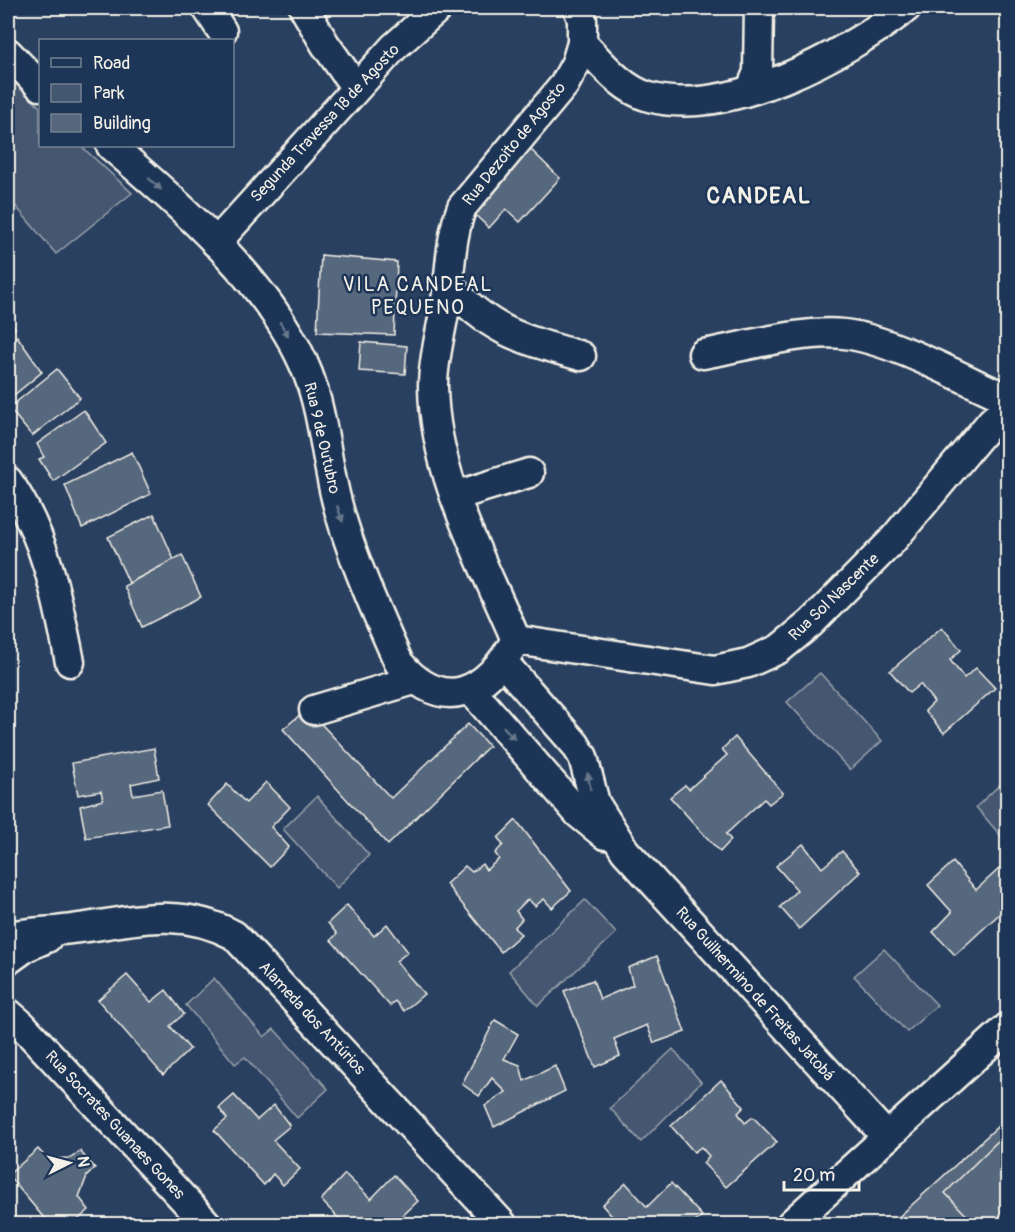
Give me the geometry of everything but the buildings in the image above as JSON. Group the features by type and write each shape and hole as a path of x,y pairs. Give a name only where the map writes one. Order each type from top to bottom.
{"street":[{"path":"207,8 222,31"},
{"path":"304,8 325,44 356,88"},
{"name":"Segunda Travessa 18 de Agosto","path":"216,243 394,47 438,8"},
{"path":"578,8 582,19 582,43 623,83 648,97 681,103 713,99 751,89 786,76 832,55 906,8"},
{"path":"751,89 758,72 759,8"},
{"name":"Rua Dezoito de Agosto","path":"510,651 441,455 433,384 454,228 462,207 564,85 576,63 582,43"},
{"path":"8,53 39,85"},
{"name":"Rua 9 de Outubro","path":"112,147 216,243 277,317 308,374 318,408 338,508 389,641 399,663 414,680"},
{"path":"448,284 466,304 489,323 515,336 581,356"},
{"path":"703,354 814,334 845,334 888,346 1008,399"},
{"name":"Rua Sol Nascente","path":"510,651 715,670 748,663 779,649 811,623 892,541 992,421 1008,407"},
{"path":"455,496 529,473"},
{"path":"8,481 17,493 39,541 58,601 70,662"},
{"path":"314,710 414,680 438,691 453,692 470,689 484,682 510,651"},
{"name":"Rua Guilhermino de Freitas Jatobá","path":"510,651 583,757 595,803 625,851"},
{"name":"Rua Guilhermino de Freitas Jatobá","path":"470,689 579,814 625,851 886,1137"},
{"name":"Alameda dos Antúrios","path":"8,936 112,922 186,917 211,922 234,935 502,1224"},
{"name":"Alameda dos Antúrios","path":"8,960 26,948 72,929"},
{"name":"Rua Socrates Guanaes Gones","path":"8,1000 15,1019 207,1224"},
{"path":"791,1224 1008,1027"}],"green space":[{"path":"8,76 39,106 39,147 82,147 132,193 56,254 8,197"},
{"path":"820,673 882,741 850,770 787,702"},
{"path":"1007,778 1007,843 976,807"},
{"path":"317,796 369,855 337,888 283,829"},
{"path":"585,900 616,933 538,1006 509,971"},
{"path":"884,949 937,1005 907,1032 854,976"},
{"path":"214,978 264,1037 274,1029 328,1089 297,1118 245,1057 235,1064 186,1005"},
{"path":"673,1049 701,1082 641,1142 610,1108"}],"district":[{"name":"CANDEAL","path":"759,196"},
{"name":"VILA CANDEAL PEQUENO","path":"418,296"}]}
